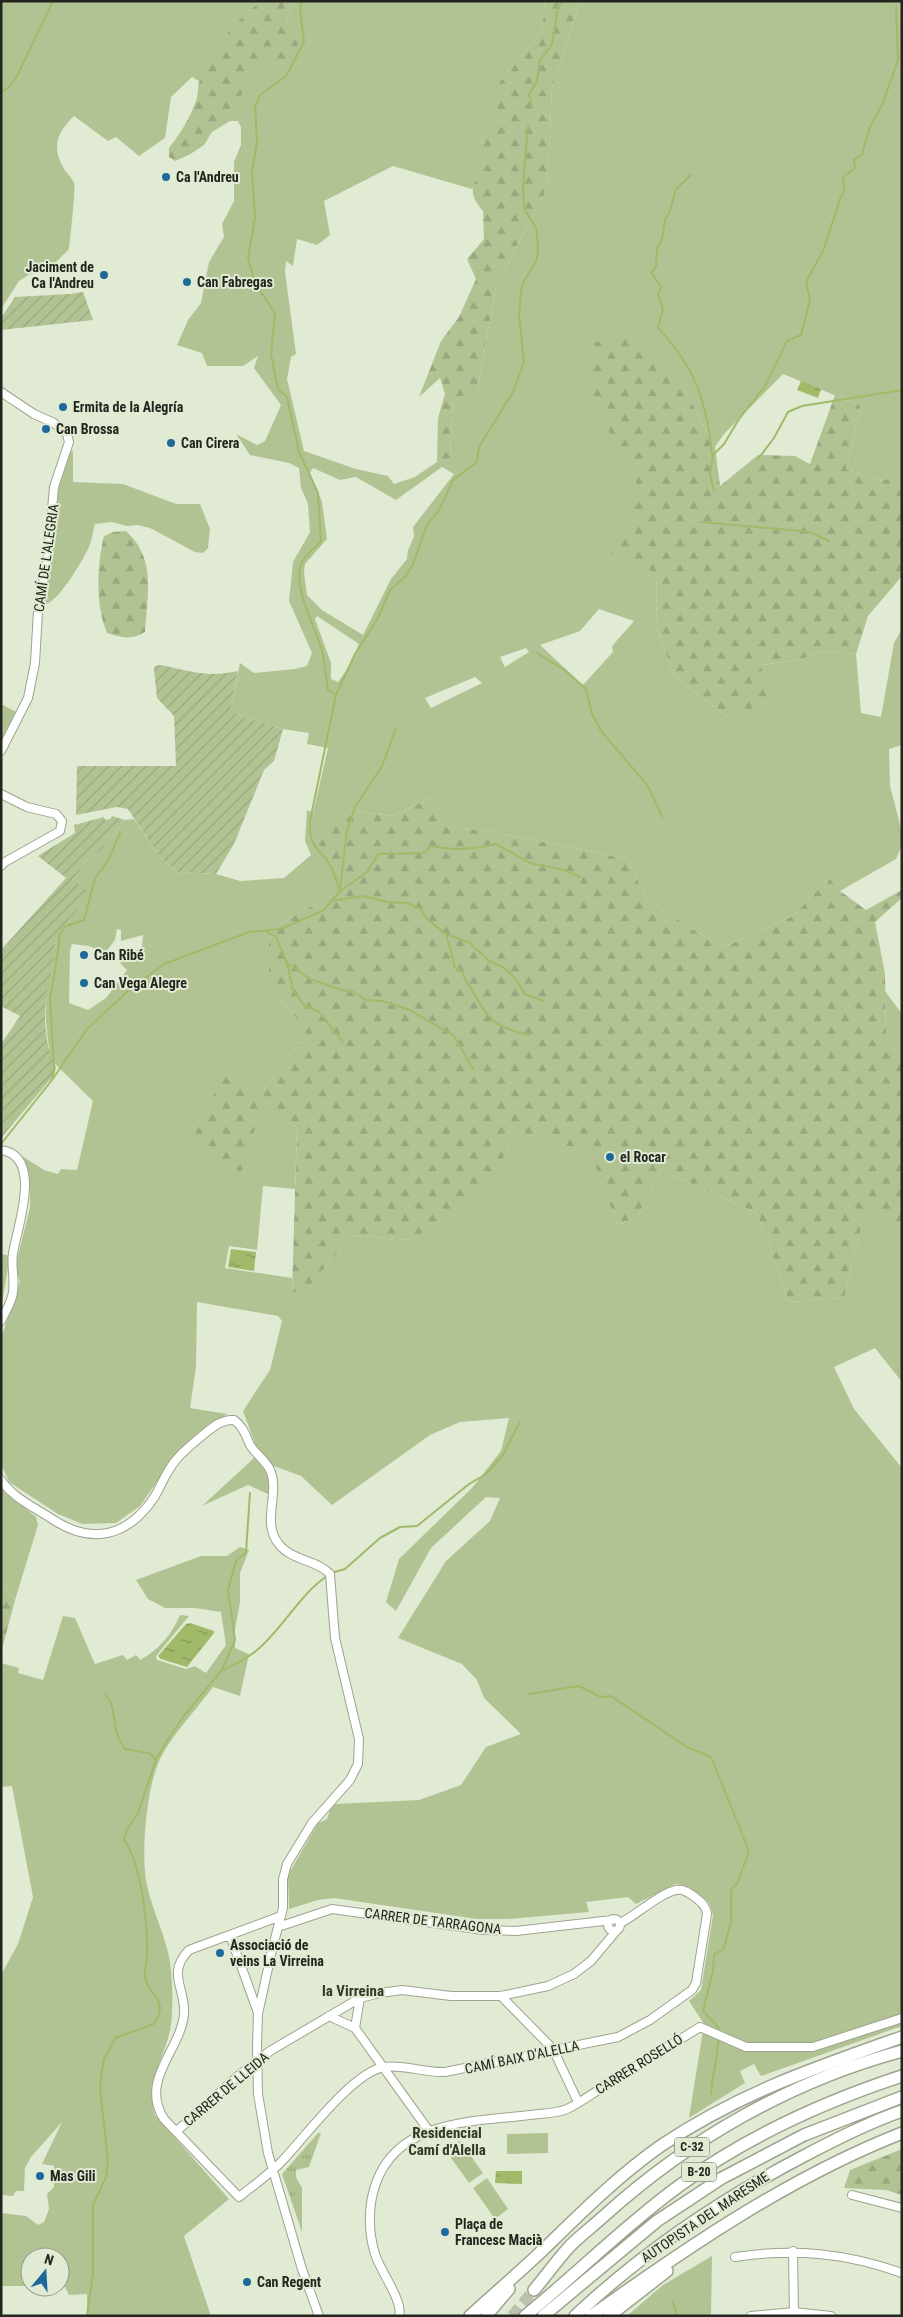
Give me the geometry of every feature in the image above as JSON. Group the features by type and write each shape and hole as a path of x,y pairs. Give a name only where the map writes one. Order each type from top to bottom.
{"highway":[{"path":"470,2316 610,2186 661,2146 733,2102 808,2070 902,2037"},
{"name":"C-32","path":"534,2290 570,2246 634,2189 703,2138 773,2100 814,2081 902,2051"},
{"path":"808,2070 885,2056"},
{"name":"B-20","path":"525,2316 642,2215 714,2162 754,2138 821,2105 902,2076"},
{"name":"B-20","path":"543,2316 657,2220 722,2178 804,2135 902,2097"},
{"name":"AUTOPISTA DEL MARESME","path":"575,2316 630,2268 726,2200 828,2143 902,2111"},
{"path":"591,2316 748,2211 865,2147 902,2133"},
{"path":"609,2316 748,2211"},
{"path":"486,2316 545,2248"}],"street":[{"name":"CAMÍ DE L'ALEGRIA","path":"1,751 28,698 35,664 38,611 48,555 54,487 69,442 67,434 54,423 34,414 3,393"},
{"path":"1,794 27,807 56,814 62,821 60,830 1,866"},
{"path":"1,1150 9,1151 18,1159 23,1172 25,1201 13,1255 13,1292 1,1321"},
{"path":"1,1480 14,1494 70,1530 91,1534 112,1533 125,1528 140,1514 154,1497 176,1459 212,1427 229,1420 234,1420 240,1425 252,1448 267,1464 271,1472 273,1482 270,1520 278,1543 291,1554 323,1568 330,1574 337,1647 359,1739 359,1756 356,1770 305,1835 287,1864 281,1916 258,2014 256,2061 263,2131 302,2269 319,2316"},
{"name":"CAMÍ BAIX D'ALELLA","path":"382,2067 445,2072 618,2037 673,2005 694,1987 707,1914 704,1905 694,1896 679,1890 650,1904"},
{"name":"CARRER DE LLEIDA","path":"177,2132 256,2061 360,1998 402,1990 451,1996 500,1996 548,1986 574,1974 591,1961 605,1945 614,1926 631,1918 650,1904"},
{"name":"CARRER DE TARRAGONA","path":"278,1928 332,1909 484,1930 516,1931 590,1922 614,1926"},
{"path":"281,1916 189,1950 178,1966 177,1977 184,2017 160,2074 156,2100 159,2112 239,2197 273,2170 347,2089 358,2080 382,2067"},
{"path":"230,1934 258,2014"},
{"path":"500,1996 553,2049 578,2102"},
{"path":"355,2028 360,1998"},
{"path":"329,2016 355,2028 429,2131"},
{"name":"CARRER ROSELLÓ","path":"399,2316 399,2303 382,2273 373,2247 370,2226 371,2204 376,2183 389,2159 409,2140 429,2131 451,2125 568,2108 700,2027 746,2047 813,2046 902,2018"},
{"path":"852,2195 902,2208"},
{"path":"793,2251 794,2314"},
{"path":"735,2257 765,2252 822,2252 852,2258 902,2273"},
{"path":"750,2316 794,2314 830,2316"}],"green space":[{"path":"1,1 262,1 242,17 226,37 199,81 192,77 171,97 165,138 139,156 116,137 108,141 74,116 68,122 60,133 57,152 64,169 74,183 74,204 69,249 48,270 30,274 19,281 1,309"},
{"path":"262,1 292,1 286,26 299,42 292,58 284,64 269,61 259,66 247,81 230,121 212,132 204,145 189,155 175,161 169,157 169,148 191,114 197,98 199,81 205,68 218,46 234,25"},
{"path":"292,1 545,1 542,31 498,84 498,116 481,138 488,162 472,189 393,166 324,201 330,235 317,245 297,239 293,266 286,261 285,272 296,354 291,357 287,379 304,451 356,469 388,476 394,484 415,477 437,462 450,458 453,397 477,392 496,286 547,189 552,89 580,1 902,1 902,475 880,481 846,469 861,406 783,374 724,434 715,447 692,403 639,473 656,573 657,628 675,677 728,717 759,665 800,660 823,651 856,654 861,713 881,717 894,643 902,629 902,745 889,749 890,786 902,832 902,845 896,859 840,891 828,879 793,916 722,948 647,900 628,859 493,832 444,826 431,798 392,816 357,812 341,871 340,891 295,915 269,933 269,985 300,1023 300,1042 262,1092 261,1109 297,1127 295,1189 263,1186 257,1250 229,1246 225,1268 292,1278 292,1292 308,1289 351,1235 410,1240 503,1158 516,1131 592,1153 617,1224 637,1218 661,1170 757,1213 789,1302 844,1298 867,1203 902,1225 902,1382 875,1348 834,1367 854,1409 902,1468 902,2026 761,2076 754,2064 740,2071 745,2083 689,2118 704,2024 689,2001 701,1990 713,1915 709,1903 684,1885 675,1884 636,1904 628,1897 586,1902 589,1912 509,1919 477,1919 334,1898 318,1900 289,1909 288,1875 318,1823 327,1819 330,1810 335,1804 419,1800 461,1785 486,1747 521,1734 484,1698 477,1680 462,1664 398,1638 446,1561 490,1521 500,1498 486,1497 431,1548 396,1611 386,1602 399,1559 472,1488 501,1451 509,1418 460,1422 430,1435 332,1505 301,1476 274,1466 268,1494 248,1485 202,1506 253,1459 257,1449 243,1411 270,1370 282,1321 278,1316 197,1302 196,1367 190,1408 227,1414 180,1449 140,1506 116,1523 82,1524 58,1514 9,1482 1,1464 1,1338 20,1282 15,1267 30,1208 30,1191 22,1156 44,1170 58,1174 61,1169 77,1170 93,1101 50,1059 46,1026 46,993 54,960 55,939 76,912 73,880 88,859 100,851 125,820 134,819 158,855 177,872 216,874 240,881 284,878 311,855 305,841 307,810 313,813 328,748 307,744 309,733 283,729 236,714 231,708 240,663 254,673 295,669 307,666 312,653 289,601 293,562 310,532 308,504 301,488 299,468 289,463 250,455 236,434 257,445 265,441 281,405 254,368 258,356 243,366 207,366 202,353 177,345 188,320 201,303 209,262 224,237 222,224 234,201 234,162 241,145 241,127 238,121 230,121 244,86 255,70 261,64 268,61 284,64 286,26","holes":["442,467 454,474 413,527 414,537 408,550 407,559 391,579 363,635 322,610 307,595 304,573 305,564 327,539 322,502 310,473 313,468 340,480 356,477 396,500","599,609 634,621 612,646 613,652 583,685 540,645 580,631","317,616 359,644 350,665 338,682 331,679 331,663 315,619","526,648 529,652 505,667 500,657","475,677 482,683 431,708 425,698","117,929 121,930 121,941 143,935 142,946 120,963 127,970 106,998 88,1010 69,1003 70,950 72,944 89,946 105,953 115,940"]},
{"path":"545,1 580,1 552,89 547,189 496,286 477,392 453,398 450,458 437,462 438,418 445,394 440,378 419,397 441,341 459,317 476,279 467,259 484,239 483,211 477,203 473,192 475,181 487,162 481,137 498,116 498,84 542,31"},
{"path":"83,292 93,320 1,330 1,318 15,297"},
{"path":"632,337 692,403 715,447 720,486 758,455 795,456 810,464 835,395 861,406 846,469 880,481 902,475 902,576 868,616 856,654 823,651 800,660 759,665 779,699 728,717 675,677 657,628 656,573 606,551 631,527 637,476 585,394 595,342"},
{"path":"73,451 73,482 123,484 176,504 200,504 210,529 208,548 203,553 195,552 150,528 137,525 127,526 112,522 95,524 89,547 76,571 55,598 43,605 58,492 67,453"},
{"path":"126,531 136,542 142,554 148,578 145,632 127,637 107,633 100,610 98,585 104,536 113,532"},
{"path":"160,665 207,674 238,671 231,708 236,714 283,729 274,761 264,770 234,844 216,874 177,872 158,855 128,809 117,807 76,815 77,766 176,766 174,716 157,698 154,669 155,666"},
{"path":"1,704 16,712 1,743"},
{"path":"431,798 445,826 493,832 628,859 647,900 722,948 793,916 829,878 840,891 866,910 902,890 902,898 875,922 885,974 886,1038 902,1059 902,1225 867,1204 844,1298 789,1302 757,1213 661,1170 637,1218 617,1224 591,1153 516,1131 503,1158 463,1207 410,1240 351,1235 308,1289 292,1293 297,1127 261,1110 241,1173 194,1136 223,1076 262,1092 300,1042 300,1023 269,985 269,933 295,915 340,891 341,870 315,840 357,812 392,816"},
{"path":"112,816 125,820 100,851 88,859 73,880 86,890 76,912 55,939 54,958 45,1008 47,1041 56,1067 54,1075 1,1138 1,1044 20,1016 1,1006 1,950 66,878 38,856 75,833 74,825 104,817 105,820 110,819"},
{"path":"885,991 902,1014 902,1059 886,1038"},
{"path":"1,1254 10,1256 1,1308"},
{"path":"1,1488 36,1517 38,1525 15,1600 1,1584"},
{"path":"240,1547 249,1550 240,1573 240,1602 235,1629 235,1648 249,1654 240,1696 213,1687 173,1738 161,1757 152,1783 146,1817 144,1852 146,1880 150,1898 168,1952 172,1990 171,2026 153,2089 155,2115 229,2199 184,2236 211,2316 85,2316 87,2314 87,2294 70,2295 70,2247 20,2247 20,2286 1,2286 1,2213 26,2216 38,2225 44,2222 49,2209 47,2194 54,2187 54,2166 42,2164 62,2122 31,2157 25,2168 24,2191 16,2191 13,2196 1,2195 1,1975 18,1944 33,1897 12,1786 1,1787 1,1663 19,1668 18,1673 43,1680 63,1616 75,1618 95,1664 123,1655 127,1660 136,1655 140,1660 153,1652 164,1641 180,1615 189,1616 156,1656 157,1660 186,1669 195,1666 206,1673 226,1645 221,1612 195,1608 165,1608 148,1599 136,1580 201,1556 227,1556"},
{"path":"1,1584 15,1600 1,1653"},
{"path":"318,2133 321,2133 309,2167 296,2170 296,2177 302,2188 302,2232 282,2174"},
{"path":"548,2133 548,2153 507,2154 507,2134"},
{"path":"460,2141 483,2173 469,2183 446,2151"},
{"path":"902,2149 902,2195 886,2190 844,2188 850,2170"},
{"path":"487,2178 508,2209 495,2219 473,2188"},
{"path":"712,2256 711,2316 627,2316 663,2285"}],"water":[{"path":"801,381 821,389 818,398 797,390"},
{"path":"231,1249 256,1252 254,1271 228,1267"},
{"path":"190,1623 214,1631 214,1633 187,1667 161,1659 158,1656 186,1624"},
{"path":"496,2171 522,2171 522,2184 495,2183"}],"waterway":[{"path":"1,92 8,88 16,78 53,1"},
{"path":"302,1 300,8 304,42 286,76 260,95 255,107 257,141 252,173 255,218 248,258 255,283 275,313 271,354 278,389 287,397 299,452 318,493 321,542 302,562 299,572 302,595 322,651 328,690 336,695 310,821 310,830 315,846 332,868 340,891"},
{"path":"532,107 529,95 537,81 540,60 552,44 558,7 563,1"},
{"path":"714,491 710,474 713,455 724,444 739,419 765,386 787,341 801,335 810,300 806,282 823,251 844,191 843,177 855,168 854,160 862,154 870,127 883,103 898,60 896,7"},
{"path":"336,695 355,654 378,618 390,590 406,576 413,564 427,525 439,510 453,480 477,462 479,447 513,392 524,362 519,314 522,285 537,259 538,247 536,228 524,208 523,186 528,126"},
{"path":"691,175 676,189 670,211 665,219 662,239 657,249 656,267 651,272 661,287 658,294 663,309 658,327 679,354 694,380 703,404 712,454"},
{"path":"758,459 774,438 788,412 802,406 902,390"},
{"path":"701,522 810,532 829,541"},
{"path":"537,653 563,669 586,689 592,714 601,731 648,786 662,817"},
{"path":"340,889 347,830 355,807 382,766 396,728"},
{"path":"1,1144 52,1080 54,1069 50,999 59,935 66,926 84,920 95,878 109,859 120,833"},
{"path":"52,1080 87,1029 128,991 164,964 249,932 281,929 324,910 340,891 367,872 378,854 424,853 431,846 463,849 496,844 530,863 564,870 580,877"},
{"path":"331,901 363,896 387,902 407,903 421,909 427,919 446,934 470,943 489,961 503,967 516,979 525,994 544,1001"},
{"path":"266,931 276,937 287,963 310,979 354,992 366,1000 382,1001 410,1010 454,1036 473,1069"},
{"path":"446,935 454,967 462,971 489,1017 501,1026 529,1035"},
{"path":"287,963 293,990 303,1004 319,1012 343,1042"},
{"path":"331,1573 345,1569 380,1538 400,1527 417,1526 469,1484 486,1474 503,1455 520,1422"},
{"path":"87,2316 93,2273 93,2205 106,2177 108,2161 100,2088 104,2059 115,2038 154,2024 159,2016 160,2009 159,2003 146,1982 147,1943 143,1896 135,1864 124,1840 126,1831 138,1813 156,1760 183,1717 222,1670 235,1640 228,1590 236,1561 246,1552 250,1493"},
{"path":"223,1670 248,1657 266,1642 307,1593 327,1576"},
{"path":"529,1694 579,1686 601,1697 611,1696 687,1747 711,1757 749,1851 738,1882 731,1890 731,1922 724,1948 714,1955 713,1971 703,2011 719,2028"},
{"path":"105,1694 112,1706 117,1734 125,1749 149,1753 156,1760"},
{"path":"711,2094 718,2040"},
{"path":"673,2302 677,2316"}],"tunnel":[{"path":"512,2316 534,2290"}],"place":[{"name":"Ca l'Andreu","path":"166,177"},
{"name":"Jaciment de Ca l'Andreu","path":"104,275"},
{"name":"Can Fabregas","path":"187,282"},
{"name":"Ermita de la Alegría","path":"63,407"},
{"name":"Can Brossa","path":"46,429"},
{"name":"Can Cirera","path":"171,443"},
{"name":"Can Ribé","path":"84,955"},
{"name":"Can Vega Alegre","path":"84,983"},
{"name":"el Rocar","path":"610,1157"},
{"name":"Associació de veins La Virreina","path":"220,1953"},
{"name":"Mas Gili","path":"40,2176"},
{"name":"Plaça de Francesc Macià","path":"445,2232"},
{"name":"Can Regent","path":"247,2282"}],"district":[{"name":"la Virreina","path":"353,1991"},
{"name":"Residencial Camí d'Alella","path":"447,2142"}]}
